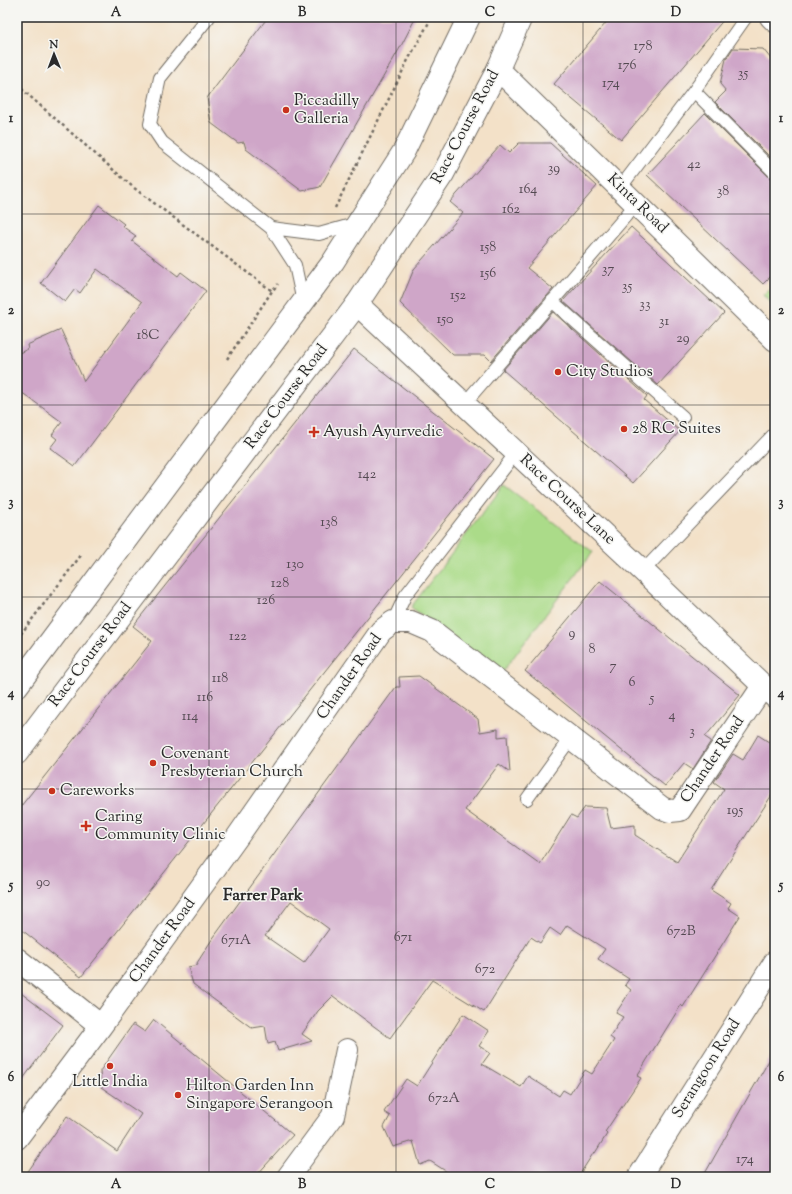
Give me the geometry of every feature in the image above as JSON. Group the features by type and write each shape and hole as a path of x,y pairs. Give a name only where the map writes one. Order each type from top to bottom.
{"street":[{"path":"17,686 333,262 404,151 469,17"},
{"name":"Race Course Road","path":"17,753 357,304 443,174 498,69 521,17"},
{"path":"771,17 775,21"},
{"name":"Kinta Road","path":"498,69 775,340"},
{"name":"Race Course Lane","path":"357,304 769,691"},
{"name":"Chander Road","path":"17,1138 101,1026 243,829 380,631 392,622 411,622 432,631 662,808 670,811 680,810 769,691"},
{"path":"17,960 101,1026"},
{"name":"Serangoon Road","path":"639,1177 775,962"},
{"path":"288,1177 333,1116 347,1050"}],"lane":[{"path":"209,17 160,78 150,124 162,142 271,228 295,265 303,302"},
{"path":"620,188 694,91 746,17"},
{"path":"694,91 775,173"},
{"path":"464,404 636,204"},
{"path":"271,228 319,234 358,223"},
{"path":"552,301 683,417"},
{"path":"643,571 775,433"},
{"path":"392,622 405,596 516,453"},
{"path":"527,799 571,738"}],"path":[{"path":"319,234 337,204 408,60 432,17"},
{"path":"17,85 134,188 272,290"},
{"path":"224,364 272,290 295,265"},
{"path":"17,639 83,552"}],"green space":[{"path":"775,284 775,308 763,295"},
{"path":"504,485 593,552 500,675 411,607"}],"building":[{"name":"Piccadilly Galleria","path":"268,17 416,17 320,187 302,191 246,149 244,142 238,143 211,123 207,98"},
{"path":"611,17 726,17 621,140 554,84"},
{"path":"733,48 763,49 775,64 775,162 715,102 726,91 720,84 726,59"},
{"path":"705,113 770,178 775,180 775,272 763,284 647,175"},
{"path":"519,143 550,143 597,186 527,268 553,289 491,361 485,355 453,355 400,303 414,269 463,213 450,202 500,145 509,153"},
{"path":"99,205 124,224 122,226 136,236 132,241 178,276 181,272 206,291 75,466 50,448 57,439 52,435 62,422 17,389 17,354 28,349 27,345 61,330 84,381 142,302 97,269 80,293 75,289 65,302 41,283"},
{"path":"631,227 724,313 658,385 563,301"},
{"path":"553,312 647,396 644,400 680,431 633,483 503,370"},
{"path":"354,349 494,459 81,977 17,926 17,811 152,641 133,626"},
{"path":"600,581 740,695 705,737 711,741 693,769 684,763 665,786 525,671"},
{"path":"419,676 478,719 480,732 498,729 498,737 507,736 510,772 499,764 465,810 540,864 571,815 577,818 585,807 606,808 611,828 635,825 635,835 677,862 724,789 714,782 733,754 743,760 758,735 775,746 775,790 711,890 731,903 728,908 740,916 683,1007 681,1005 637,1076 641,1078 605,1132 607,1134 595,1153 594,1152 578,1177 455,1177 430,1161 420,1165 413,1141 393,1147 384,1127 390,1116 384,1112 406,1079 417,1086 463,1014 489,1031 479,1046 490,1053 482,1064 521,1087 528,1076 559,1096 563,1090 570,1094 585,1070 592,1074 614,1040 610,1037 623,1017 616,1013 631,990 625,985 629,979 598,959 605,949 567,925 560,935 550,928 540,943 531,937 484,1012 432,980 390,1038 333,996 318,1011 302,1034 312,1041 278,1051 275,1042 268,1044 265,1026 252,1028 193,984 188,967 198,965 197,963 211,941 396,687 400,687 399,677","holes":["291,901 329,929 304,963 265,936"]},
{"path":"17,990 63,1025 17,1087"},
{"name":"Hilton Garden Inn Singapore Serangoon","path":"154,1020 293,1135 255,1177 24,1177 67,1116 117,1151 141,1114 101,1087 100,1071 133,1024 145,1032"},
{"path":"775,1050 775,1177 703,1177 752,1090"}],"place":[{"name":"Piccadilly Galleria","path":"286,110"},
{"name":"City Studios","path":"558,372"},
{"name":"28 RC Suites","path":"624,429"},
{"name":"Ayush Ayurvedic","path":"314,432"},
{"name":"Covenant Presbyterian Church","path":"153,763"},
{"name":"Careworks","path":"52,791"},
{"name":"Caring Community Clinic","path":"86,826"},
{"name":"Little India","path":"110,1066"},
{"name":"Hilton Garden Inn Singapore Serangoon","path":"178,1095"}],"district":[{"name":"Farrer Park","path":"263,896"}]}
